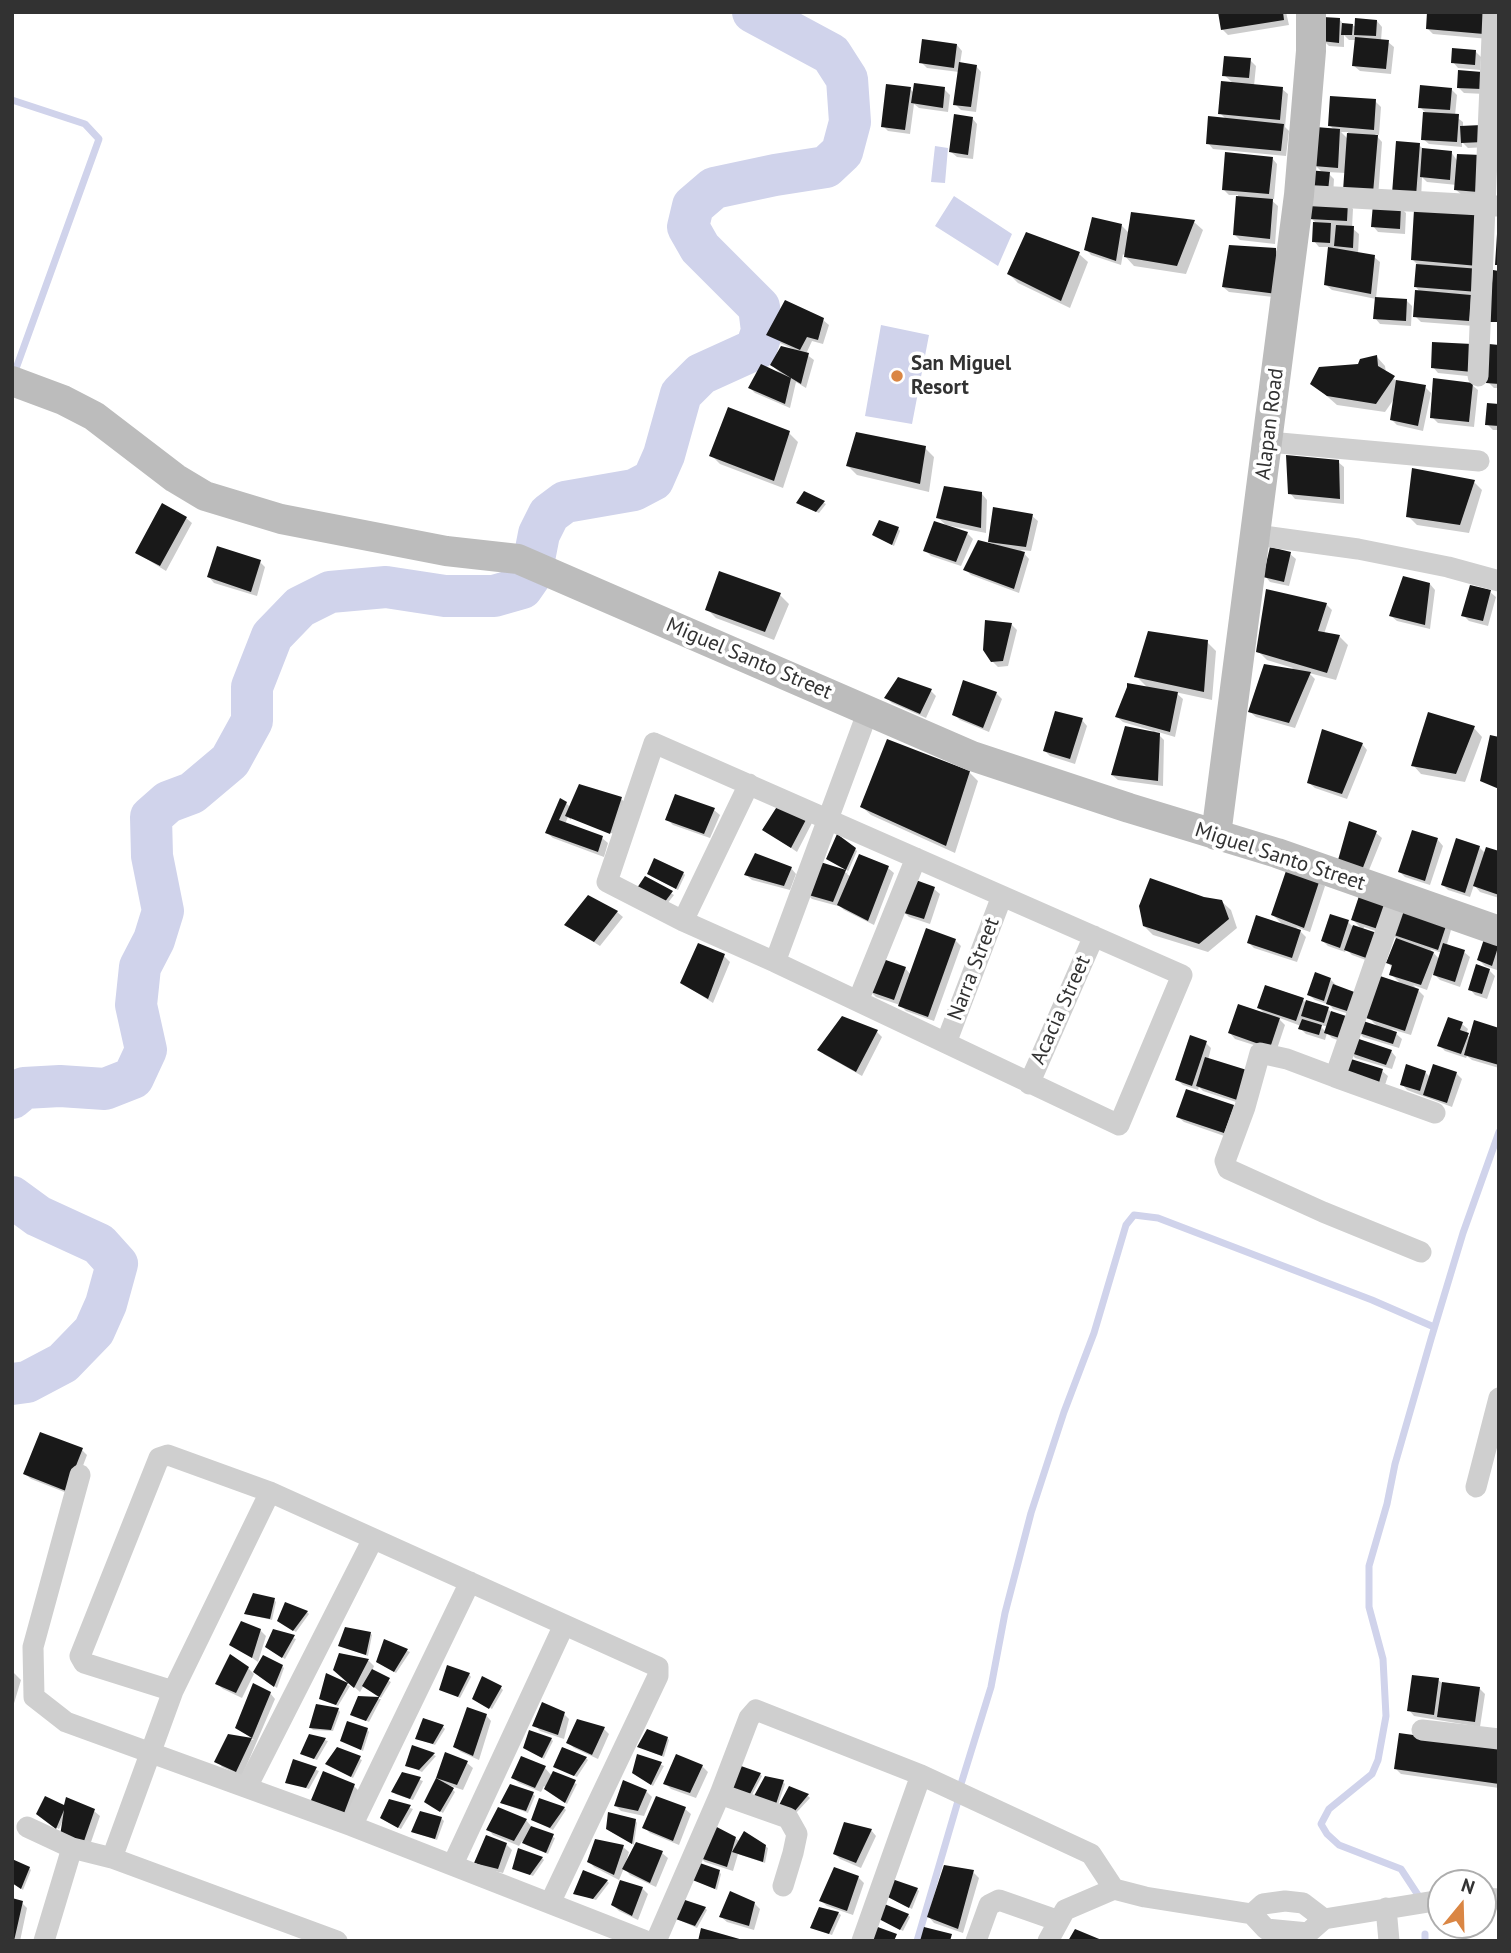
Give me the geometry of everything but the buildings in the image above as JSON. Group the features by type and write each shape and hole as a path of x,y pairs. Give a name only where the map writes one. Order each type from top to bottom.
{"main road":[{"name":"Alapan Road","path":"1216,835 1299,195 1311,51 1311,12"},
{"name":"Miguel Santo Street","path":"12,381 63,400 94,416 191,489 216,500 281,519 446,551 517,559 943,745 1002,768 1277,853 1499,931"}],"street":[{"path":"1478,376 1492,206 1493,12"},
{"path":"1299,195 1492,206"},
{"path":"1269,442 1479,461"},
{"path":"1256,536 1357,549 1448,567 1499,581"},
{"path":"775,962 868,711"},
{"path":"654,743 749,784 1182,975 1119,1125 775,962 682,921 607,882 654,743"},
{"path":"682,921 749,784"},
{"path":"858,1002 916,858"},
{"name":"Narra Street","path":"946,1043 1002,896"},
{"path":"1335,1077 1398,897"},
{"name":"Acacia Street","path":"1029,1084 1094,936"},
{"path":"1421,1252 1228,1169 1225,1161 1245,1107 1260,1053 1287,1059 1434,1113"},
{"path":"1476,1487 1497,1411"},
{"path":"173,1691 84,1663 80,1656 159,1458 168,1455 270,1492 658,1667 659,1671 550,1903"},
{"path":"80,1475 33,1647 34,1697 66,1722 453,1864 646,1941"},
{"path":"112,1858 173,1691 270,1492"},
{"path":"247,1787 373,1539"},
{"path":"352,1826 470,1582"},
{"path":"453,1864 564,1625"},
{"path":"656,1941 720,1794 751,1713 756,1710 921,1775 1091,1854 1114,1889"},
{"path":"1422,1730 1499,1739"},
{"path":"862,1941 921,1775"},
{"path":"720,1794 788,1818 797,1833 783,1886"},
{"path":"27,1827 72,1848 112,1858 337,1941"},
{"path":"44,1941 72,1848"},
{"path":"1048,1941 1065,1910 1114,1889 1145,1897 1252,1914 1266,1929 1308,1933 1324,1919 1427,1902"},
{"path":"976,1941 989,1905 999,1900 1059,1921"},
{"path":"1252,1914 1264,1904 1290,1901 1303,1903 1324,1919"},
{"path":"1386,1908 1389,1941"}],"water":[{"path":"935,146 948,148 945,183 931,182"},
{"path":"954,196 1012,234 998,266 935,226"},
{"name":"San Miguel Resort","path":"881,325 929,335 912,424 865,416"}],"waterway":[{"path":"12,1098 24,1088 60,1086 105,1089 133,1078 146,1050 136,1005 140,967 154,940 163,911 152,856 151,817 168,802 192,793 230,761 252,721 252,687 272,636 300,607 330,592 386,587 445,596 494,596 522,588 531,575 539,534 549,514 565,502 634,490 653,480 664,455 681,394 701,374 756,349 762,331 759,307 700,248 688,227 693,206 714,188 826,167 842,152 850,122 847,79 831,54 753,12"},
{"path":"12,100 85,124 99,139 14,374"},
{"path":"1418,1895 1401,1869 1339,1845 1321,1824 1329,1809 1372,1774 1378,1760 1386,1716 1383,1659 1369,1607 1369,1566 1431,1339 1463,1233 1499,1132"},
{"path":"12,1197 38,1216 99,1244 117,1264 106,1304 94,1331 63,1363 27,1382 12,1384"},
{"path":"961,1784 991,1687 1005,1613 1031,1513 1064,1412 1094,1333 1126,1225 1134,1215 1158,1218 1372,1300 1434,1327"},
{"path":"917,1941 958,1801"},
{"path":"1425,1934 1425,1941"}],"place":[{"name":"San Miguel Resort","path":"897,376"}]}
